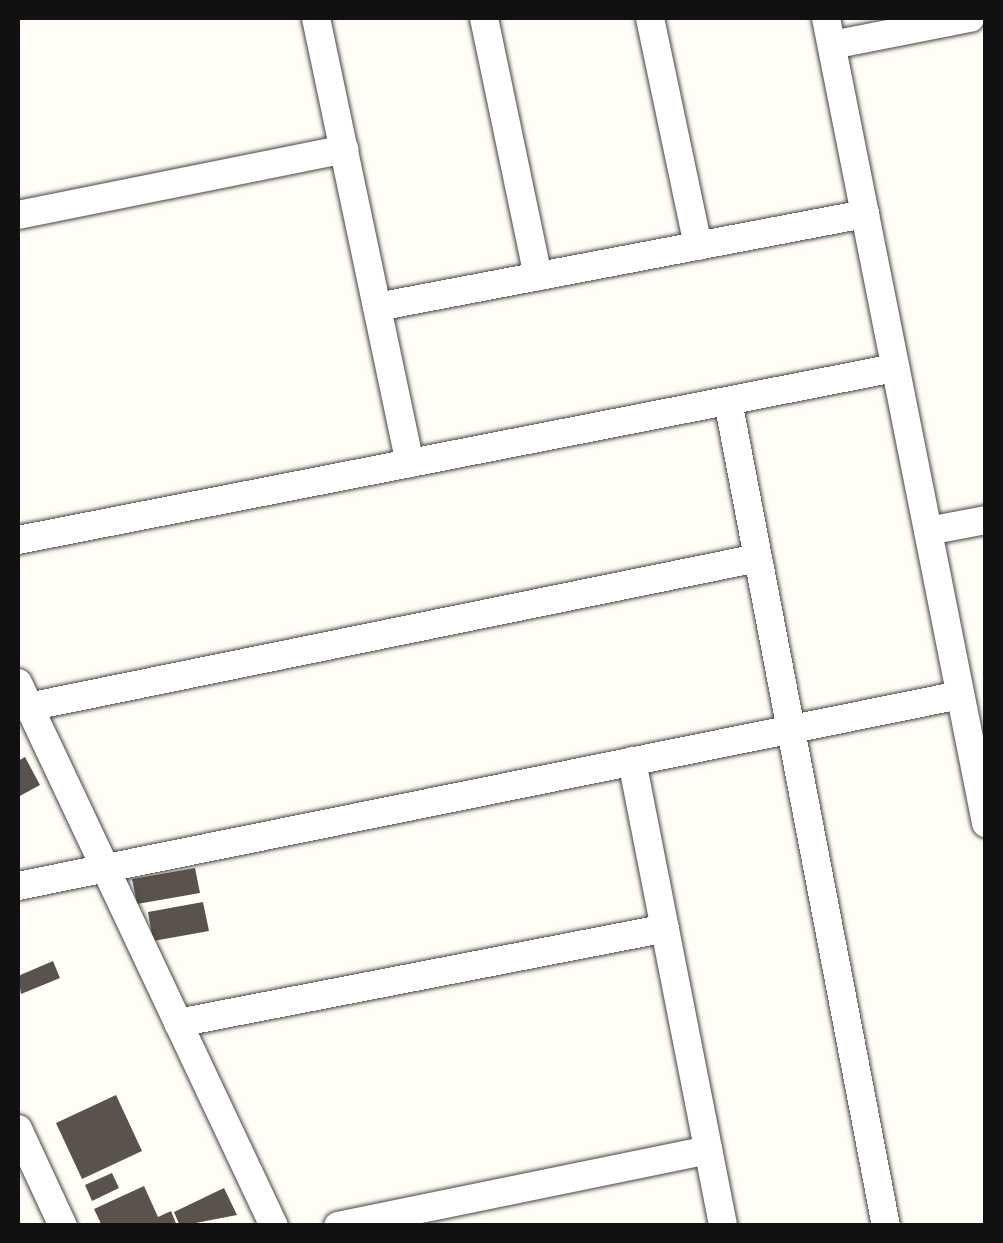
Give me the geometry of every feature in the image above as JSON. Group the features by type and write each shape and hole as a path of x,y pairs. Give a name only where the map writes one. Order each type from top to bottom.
{"street":[{"path":"316,18 410,463"},
{"path":"484,18 538,276"},
{"path":"650,18 698,246"},
{"path":"970,18 829,31 986,823"},
{"path":"18,215 344,149"},
{"path":"377,307 865,214"},
{"path":"18,540 896,368"},
{"path":"728,401 886,1226"},
{"path":"928,532 986,520"},
{"path":"274,1226 23,695 758,558"},
{"path":"18,886 960,695"},
{"path":"632,761 723,1226"},
{"path":"178,1023 664,928"},
{"path":"18,1129 63,1226"},
{"path":"338,1226 708,1150"}],"building":[{"path":"25,757 40,785 18,797 18,761"},
{"path":"195,868 200,893 137,904 132,879"},
{"path":"203,902 209,931 153,941 148,912"},
{"path":"53,961 60,978 21,994 18,976"},
{"path":"116,1095 142,1151 82,1179 56,1123"},
{"path":"112,1173 119,1188 92,1201 85,1185"},
{"path":"144,1186 158,1217 171,1211 177,1226 102,1226 94,1209"},
{"path":"224,1188 237,1215 180,1226 174,1212"}]}
